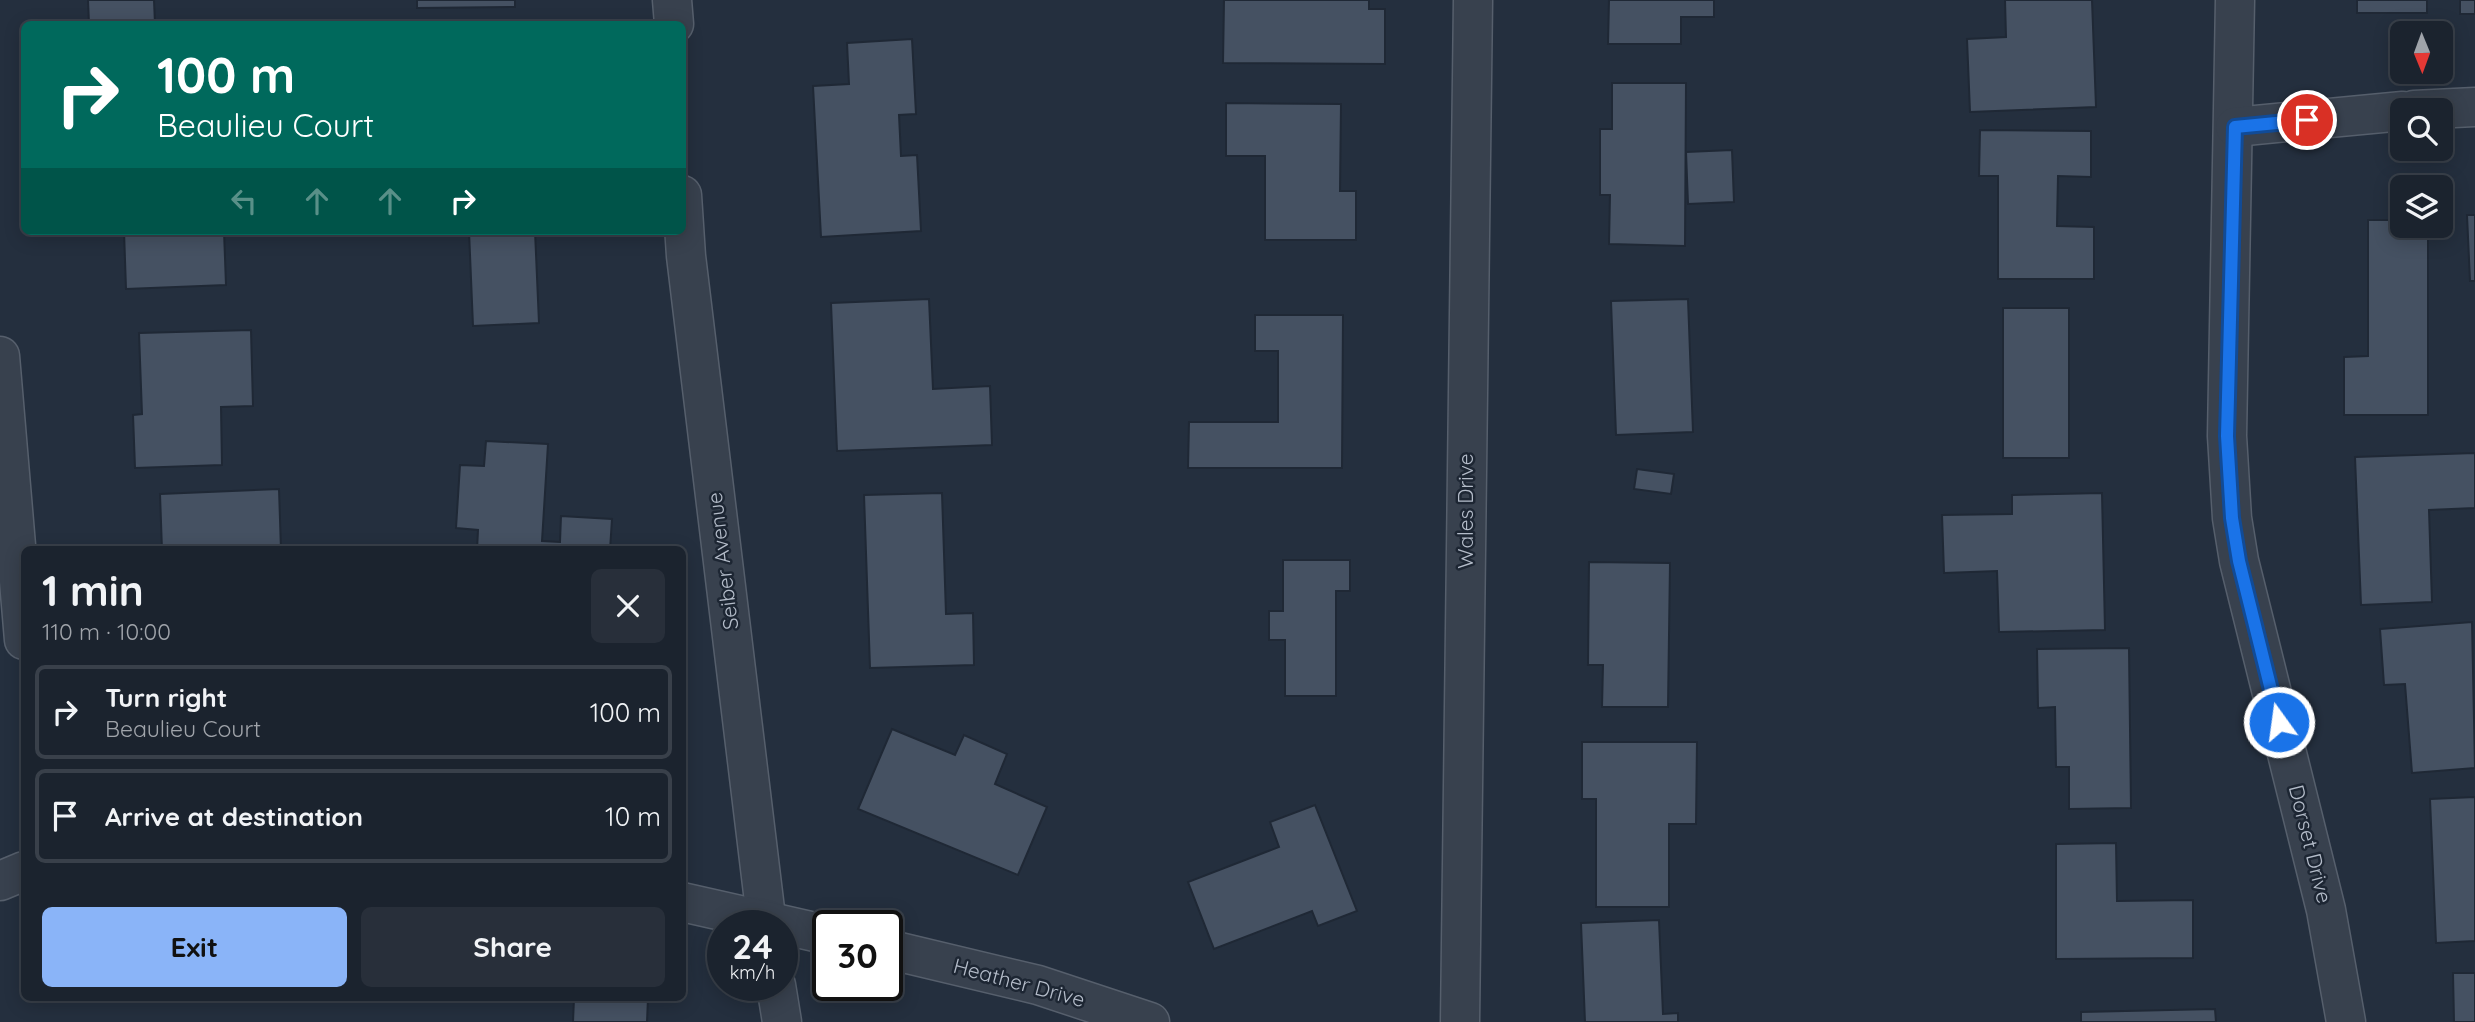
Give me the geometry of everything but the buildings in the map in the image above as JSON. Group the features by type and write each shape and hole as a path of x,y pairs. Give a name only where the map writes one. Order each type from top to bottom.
{"street":[{"path":"672,0 674,21"},
{"name":"Wales Drive","path":"1460,1022 1473,0"},
{"name":"Dorset Drive","path":"2235,0 2235,127 2227,436 2232,518 2239,561 2326,910 2346,1022"},
{"path":"2453,108 2475,107"},
{"path":"2235,127 2390,112"},
{"name":"Seiber Avenue","path":"685,235 764,910"},
{"path":"0,356 21,604"},
{"path":"0,881 21,872"},
{"path":"686,903 714,910"},
{"name":"Heather Drive","path":"903,953 1038,985 1150,1022"},
{"path":"779,1001 782,1022"}],"route":[{"path":"2279,722 2239,561 2232,518 2227,436 2235,127 2307,120"}]}
